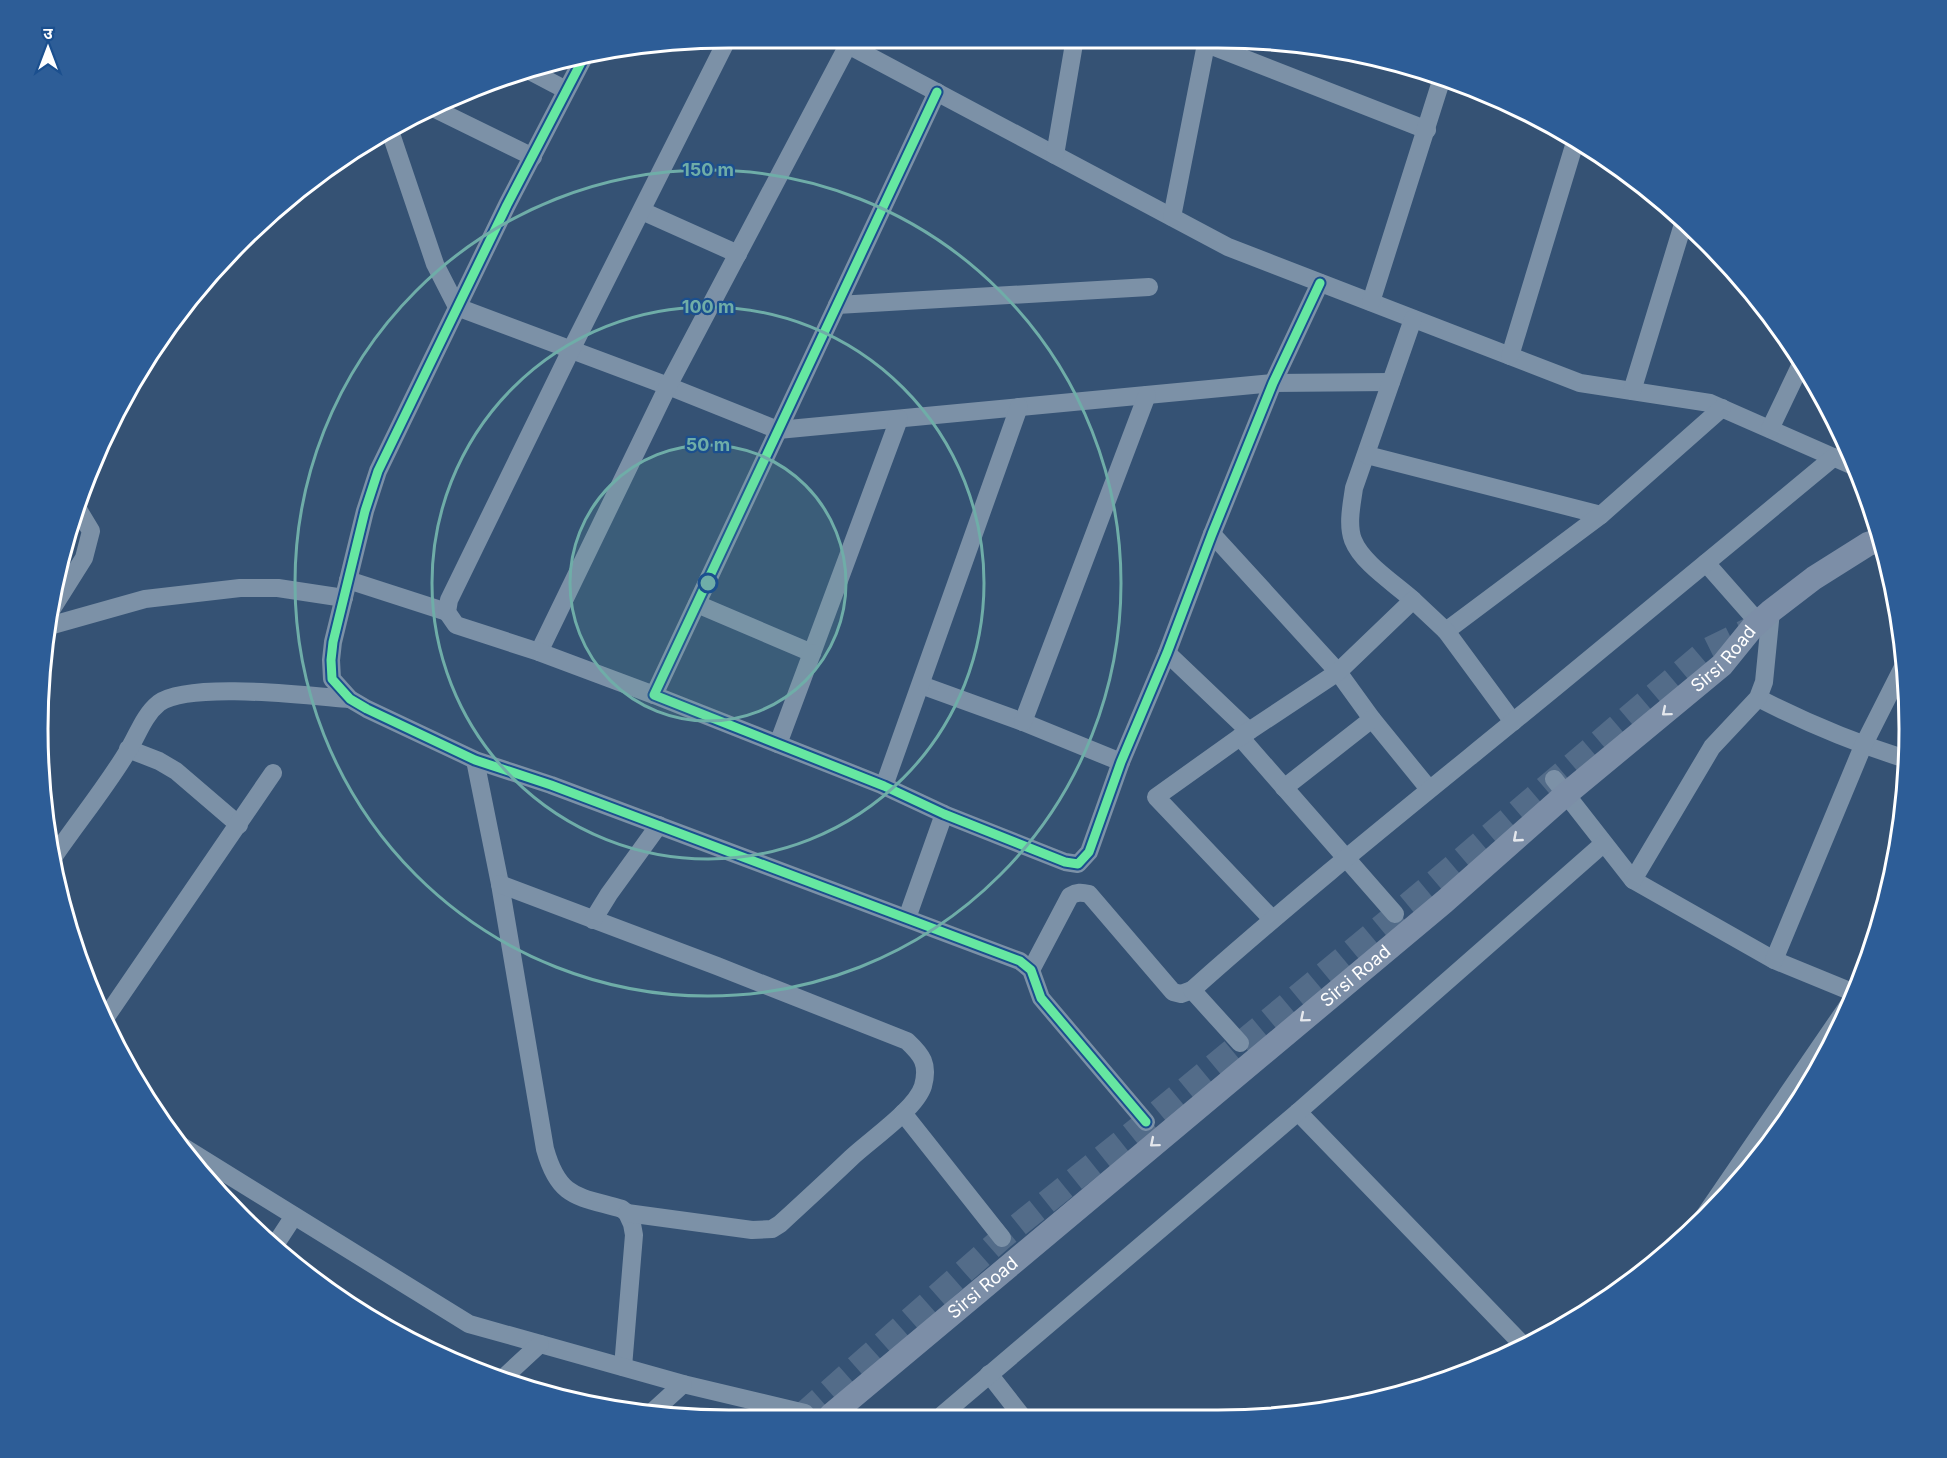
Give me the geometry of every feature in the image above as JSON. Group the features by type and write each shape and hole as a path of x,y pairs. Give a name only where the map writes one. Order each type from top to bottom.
{"main road":[{"name":"Sirsi Road","path":"837,1410 1444,902 1560,787 1722,665 1761,620 1814,578 1873,542"}],"street":[{"path":"447,612 449,600 571,350 723,48"},
{"path":"539,652 668,386 738,254 838,48"},
{"path":"854,48 1228,247 1580,383 1710,403 1844,462"},
{"path":"1055,155 1073,48"},
{"path":"1172,217 1206,48"},
{"path":"1225,48 1427,130"},
{"path":"580,65 457,307 378,471 365,511 346,589 331,660 332,679 350,699 367,709 475,760 551,784 1020,961 1031,970 1041,998 1146,1122"},
{"path":"538,75 566,90"},
{"path":"1371,302 1440,85"},
{"path":"654,695 937,92"},
{"path":"441,112 533,156"},
{"path":"392,137 435,264 457,307 778,430 1273,383 1391,382"},
{"path":"1510,357 1572,148"},
{"path":"642,211 738,254"},
{"path":"1632,391 1681,230"},
{"path":"57,624 145,599 240,588 346,589 447,612 456,625 539,652 654,695 884,786 944,814 1065,862 1078,864 1089,852 1121,762 1167,653 1273,383 1320,283"},
{"path":"837,305 1149,288"},
{"path":"1413,319 1354,488 1351,512 1352,538 1362,556 1446,631 1513,722"},
{"path":"1770,429 1797,372"},
{"path":"1023,722 1147,395"},
{"path":"884,786 1019,408"},
{"path":"1446,631 1601,515 1722,408"},
{"path":"778,744 899,419"},
{"path":"1367,455 1601,515"},
{"path":"1031,970 1070,896 1083,893 1089,894 1173,992 1181,994 1192,990 1344,858 1834,457"},
{"path":"62,594 84,558 91,531 82,516"},
{"path":"1212,534 1338,672 1372,719 1429,789"},
{"path":"1633,880 1712,747 1758,698 1764,682 1761,620 1706,563"},
{"path":"1272,919 1156,797 1244,734 1338,672 1413,600"},
{"path":"697,604 812,653"},
{"path":"1167,653 1244,734 1284,788 1395,914"},
{"path":"1774,960 1863,746 1897,678"},
{"path":"921,685 1023,722 1121,762"},
{"path":"59,849 128,749 140,726 159,703 186,693 219,691 350,699"},
{"path":"1758,698 1797,718 1863,746 1898,757"},
{"path":"1284,788 1372,719"},
{"path":"128,749 159,761 176,771 239,825"},
{"path":"475,760 500,884 550,1170 560,1185 576,1196 622,1209 627,1213 632,1224 634,1255 623,1367"},
{"path":"110,1012 273,773"},
{"path":"1560,787 1633,880 1774,960 1847,990"},
{"path":"907,918 944,814"},
{"path":"593,920 659,825"},
{"path":"948,1410 1298,1112 1603,844"},
{"path":"500,884 728,970 907,1041 922,1055 925,1075 923,1088 903,1113 780,1224 772,1228 752,1230 627,1213"},
{"path":"1192,990 1240,1043"},
{"path":"1732,1175 1819,1050"},
{"path":"1298,1112 1518,1340"},
{"path":"903,1113 1002,1238"},
{"path":"202,1159 470,1324 683,1384 792,1410"},
{"path":"279,1240 294,1216"},
{"path":"508,1373 540,1344"},
{"path":"989,1374 1017,1410"},
{"path":"659,1406 683,1384"}],"tunnel":[{"path":"808,1410 1002,1238 1146,1122 1430,886 1707,650 1752,628"}],"cycle path":[{"path":"580,65 507,205 378,471 365,511 333,642 332,679 350,699 367,709 475,760 551,785 1020,961 1031,970 1041,998 1146,1122"},
{"path":"937,92 654,695 884,786 944,814 1065,862 1078,864 1089,852 1121,762 1167,653 1273,383 1320,283"}]}
